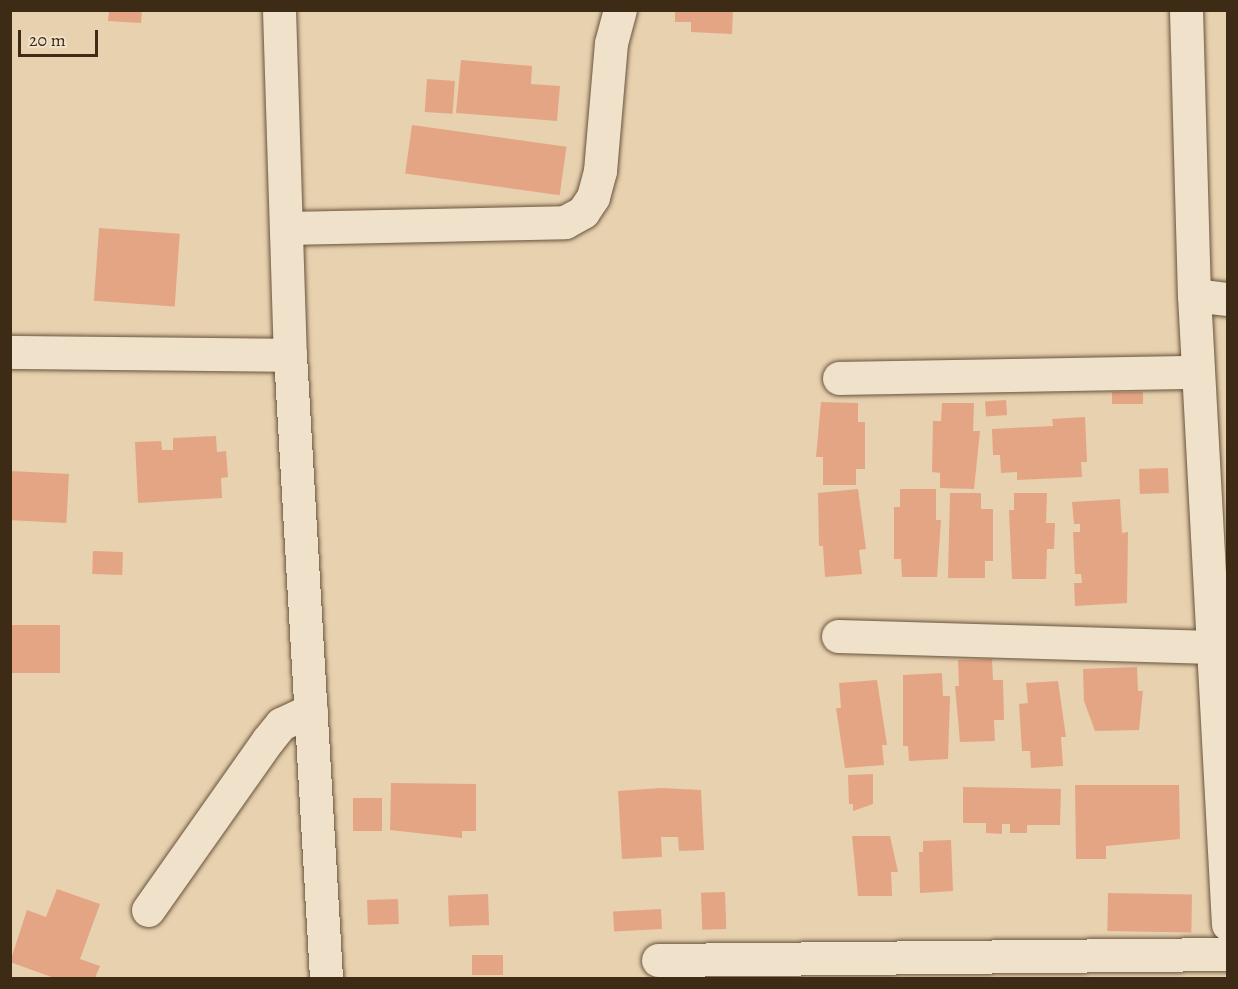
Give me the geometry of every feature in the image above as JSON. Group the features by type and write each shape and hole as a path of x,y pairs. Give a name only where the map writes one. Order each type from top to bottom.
{"street":[{"path":"279,10 290,355 326,978"},
{"path":"286,228 565,222 583,212 593,197 600,171 611,43 620,10"},
{"path":"1186,10 1194,295 1227,924"},
{"path":"1194,295 1227,299"},
{"path":"10,352 290,355"},
{"path":"839,378 1198,372"},
{"path":"838,636 1213,647"},
{"path":"148,910 281,724 311,710"},
{"path":"658,960 1227,954"}],"building":[{"path":"109,10 142,10 141,23 108,21"},
{"path":"675,10 733,10 732,34 691,32 691,22 675,22"},
{"path":"461,60 532,66 531,84 560,86 557,121 456,113"},
{"path":"427,79 455,81 453,114 425,112"},
{"path":"412,125 566,147 560,195 405,174"},
{"path":"99,228 180,234 175,306 94,301"},
{"path":"1112,392 1143,392 1143,404 1112,404"},
{"path":"1006,400 1007,415 986,416 985,401"},
{"path":"821,402 858,403 858,422 865,422 865,469 856,469 856,485 823,485 823,457 816,457"},
{"path":"942,403 974,403 973,431 980,431 974,489 940,488 940,473 932,472 933,421 941,421"},
{"path":"1085,417 1087,462 1081,462 1082,477 1017,480 1017,472 1001,473 1000,455 993,455 992,429 1053,426 1052,419"},
{"path":"216,436 217,452 226,451 228,477 221,478 222,498 138,503 135,442 161,441 162,450 173,450 173,438"},
{"path":"1168,468 1169,493 1140,494 1139,469"},
{"path":"10,471 69,474 66,523 10,520"},
{"path":"858,489 866,549 859,550 862,574 825,577 823,546 819,546 818,493"},
{"path":"900,489 936,489 936,520 941,520 937,577 902,577 901,559 894,559 894,507 900,507"},
{"path":"950,493 981,493 981,509 993,509 993,561 985,561 985,578 948,578"},
{"path":"1014,493 1047,493 1046,523 1055,523 1054,549 1047,549 1046,579 1012,579 1009,510 1014,510"},
{"path":"1120,499 1122,533 1128,532 1127,603 1075,606 1074,583 1082,583 1081,574 1075,574 1073,532 1080,532 1080,524 1074,524 1072,502"},
{"path":"93,551 123,552 122,575 92,574"},
{"path":"10,625 60,625 60,673 10,673"},
{"path":"992,659 993,680 1003,680 1004,720 994,720 995,741 960,742 955,686 959,686 958,660"},
{"path":"1137,667 1138,691 1143,691 1139,730 1095,731 1084,701 1083,669"},
{"path":"942,673 943,696 950,696 948,759 909,761 908,746 903,746 903,675"},
{"path":"877,680 887,745 882,745 884,765 845,768 836,708 841,708 839,683"},
{"path":"1058,681 1066,737 1061,737 1063,766 1031,768 1030,751 1022,751 1019,704 1028,703 1026,683"},
{"path":"873,774 873,804 853,811 853,804 849,804 848,775"},
{"path":"391,783 476,784 476,831 462,831 462,838 390,830"},
{"path":"1075,785 1179,785 1180,839 1106,846 1106,859 1076,859"},
{"path":"963,787 1061,789 1060,825 1027,825 1027,833 1010,833 1010,824 1002,824 1002,834 986,833 986,823 963,823"},
{"path":"661,788 701,790 704,850 679,851 678,837 661,837 662,857 622,859 618,791"},
{"path":"353,798 382,798 382,831 353,831"},
{"path":"852,836 890,836 898,872 891,872 892,896 858,896"},
{"path":"951,840 953,891 920,893 919,852 923,852 923,841"},
{"path":"57,889 100,904 80,959 100,966 95,978 54,978 10,962 27,910 46,917"},
{"path":"725,892 726,929 702,930 701,893"},
{"path":"1108,893 1192,894 1191,932 1107,931"},
{"path":"488,894 489,925 449,926 448,895"},
{"path":"398,899 399,924 368,925 367,900"},
{"path":"661,909 662,929 614,931 613,912"},
{"path":"472,955 503,955 503,975 472,975"}]}
